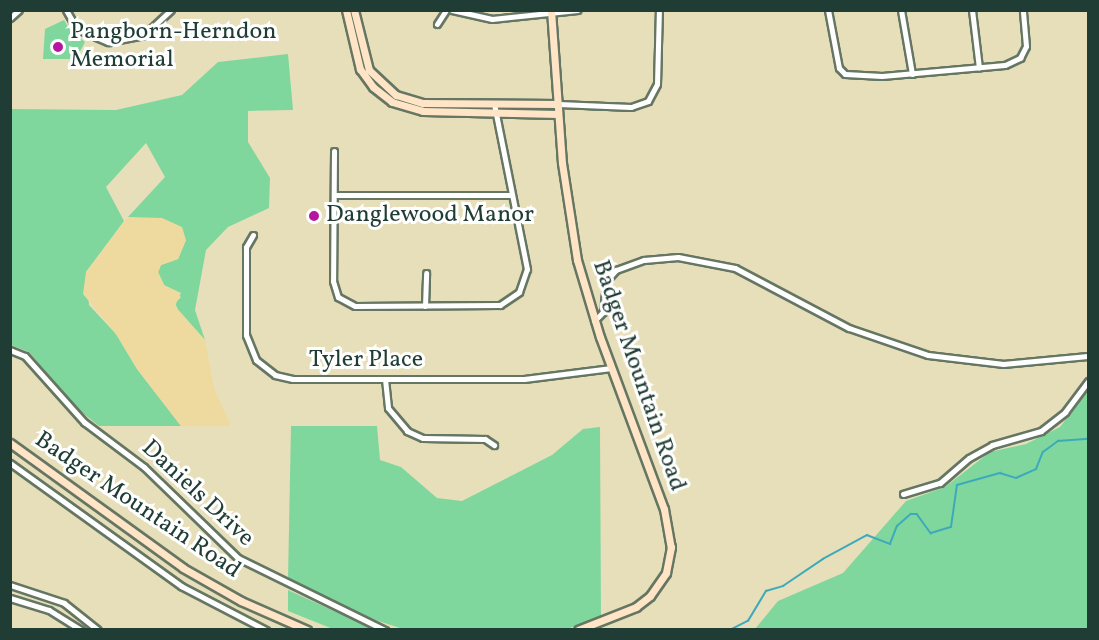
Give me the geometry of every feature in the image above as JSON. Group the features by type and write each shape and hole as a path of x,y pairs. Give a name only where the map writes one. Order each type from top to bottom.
{"main road":[{"path":"346,10 360,69 381,95 400,106 423,111 558,114"},
{"path":"354,10 365,60 389,91 423,103 558,104"},
{"name":"Badger Mountain Road","path":"551,12 558,114 569,217 594,321 664,509 670,534 670,560 659,585 636,607 578,630"},
{"name":"Badger Mountain Road","path":"10,443 183,568 241,601 307,630"}],"street":[{"path":"10,18 19,10"},
{"path":"66,10 77,29 108,42 144,35 171,10"},
{"path":"437,24 446,10"},
{"path":"452,10 480,19 504,19 578,10"},
{"path":"504,10 504,19"},
{"path":"558,104 574,108 630,107 648,101 657,84 659,10"},
{"path":"828,10 842,72 882,76 1005,65 1022,57 1026,46 1023,10"},
{"path":"901,10 912,74"},
{"path":"972,10 979,68"},
{"path":"334,151 333,281 338,297 355,306 494,305 516,295 527,269 494,104"},
{"path":"558,114 574,108"},
{"path":"334,195 511,195"},
{"name":"Tyler Place","path":"253,235 246,247 246,335 261,366 293,379 532,379 611,368"},
{"path":"594,321 602,315 606,281 616,270 644,260 678,257 735,268 849,328 928,355 1003,364 1089,356"},
{"path":"425,306 426,273"},
{"name":"Daniels Drive","path":"10,350 26,356 84,422 136,460 238,558 386,630"},
{"path":"385,379 388,408 407,430 423,438 485,439 494,445"},
{"path":"903,494 940,483 969,458 992,445 1041,431 1065,412 1089,381"},
{"path":"10,463 181,586 266,630"},
{"path":"10,585 64,603 98,630"},
{"path":"10,598 49,610 81,630"}],"green space":[{"path":"64,20 70,30 85,42 76,59 43,59 45,29"},
{"path":"288,54 293,110 248,111 248,142 270,178 269,208 228,227 206,250 195,310 205,340 179,312 175,303 181,297 164,285 158,272 161,265 178,259 186,240 145,220 128,217 165,177 146,143 106,187 124,221 86,272 89,305 116,334 137,369 181,426 99,426 79,410 29,352 11,345 10,109 116,110 182,95 218,62"},
{"path":"1088,390 1088,629 755,629 778,601 843,573 906,501 945,487 990,452 1026,444 1060,427"},
{"path":"291,426 377,426 380,460 401,467 437,498 462,501 552,455 583,429 600,427 601,617 564,630 400,628 372,619 288,579"},
{"path":"288,590 373,629 333,629 288,611"}],"sand":[{"path":"128,217 162,218 182,227 186,240 178,259 161,265 158,272 164,285 181,293 175,306 205,340 214,388 231,426 181,426 137,369 116,334 83,294 86,272"}],"waterway":[{"path":"730,630 748,621 766,591 783,586 823,559 867,535 890,544 897,526 911,514 917,514 931,533 951,527 957,485 1000,473 1016,478 1036,469 1043,452 1058,441 1088,439"}],"place":[{"name":"Pangborn-Herndon Memorial","path":"58,47"},
{"name":"Danglewood Manor","path":"314,216"}]}
